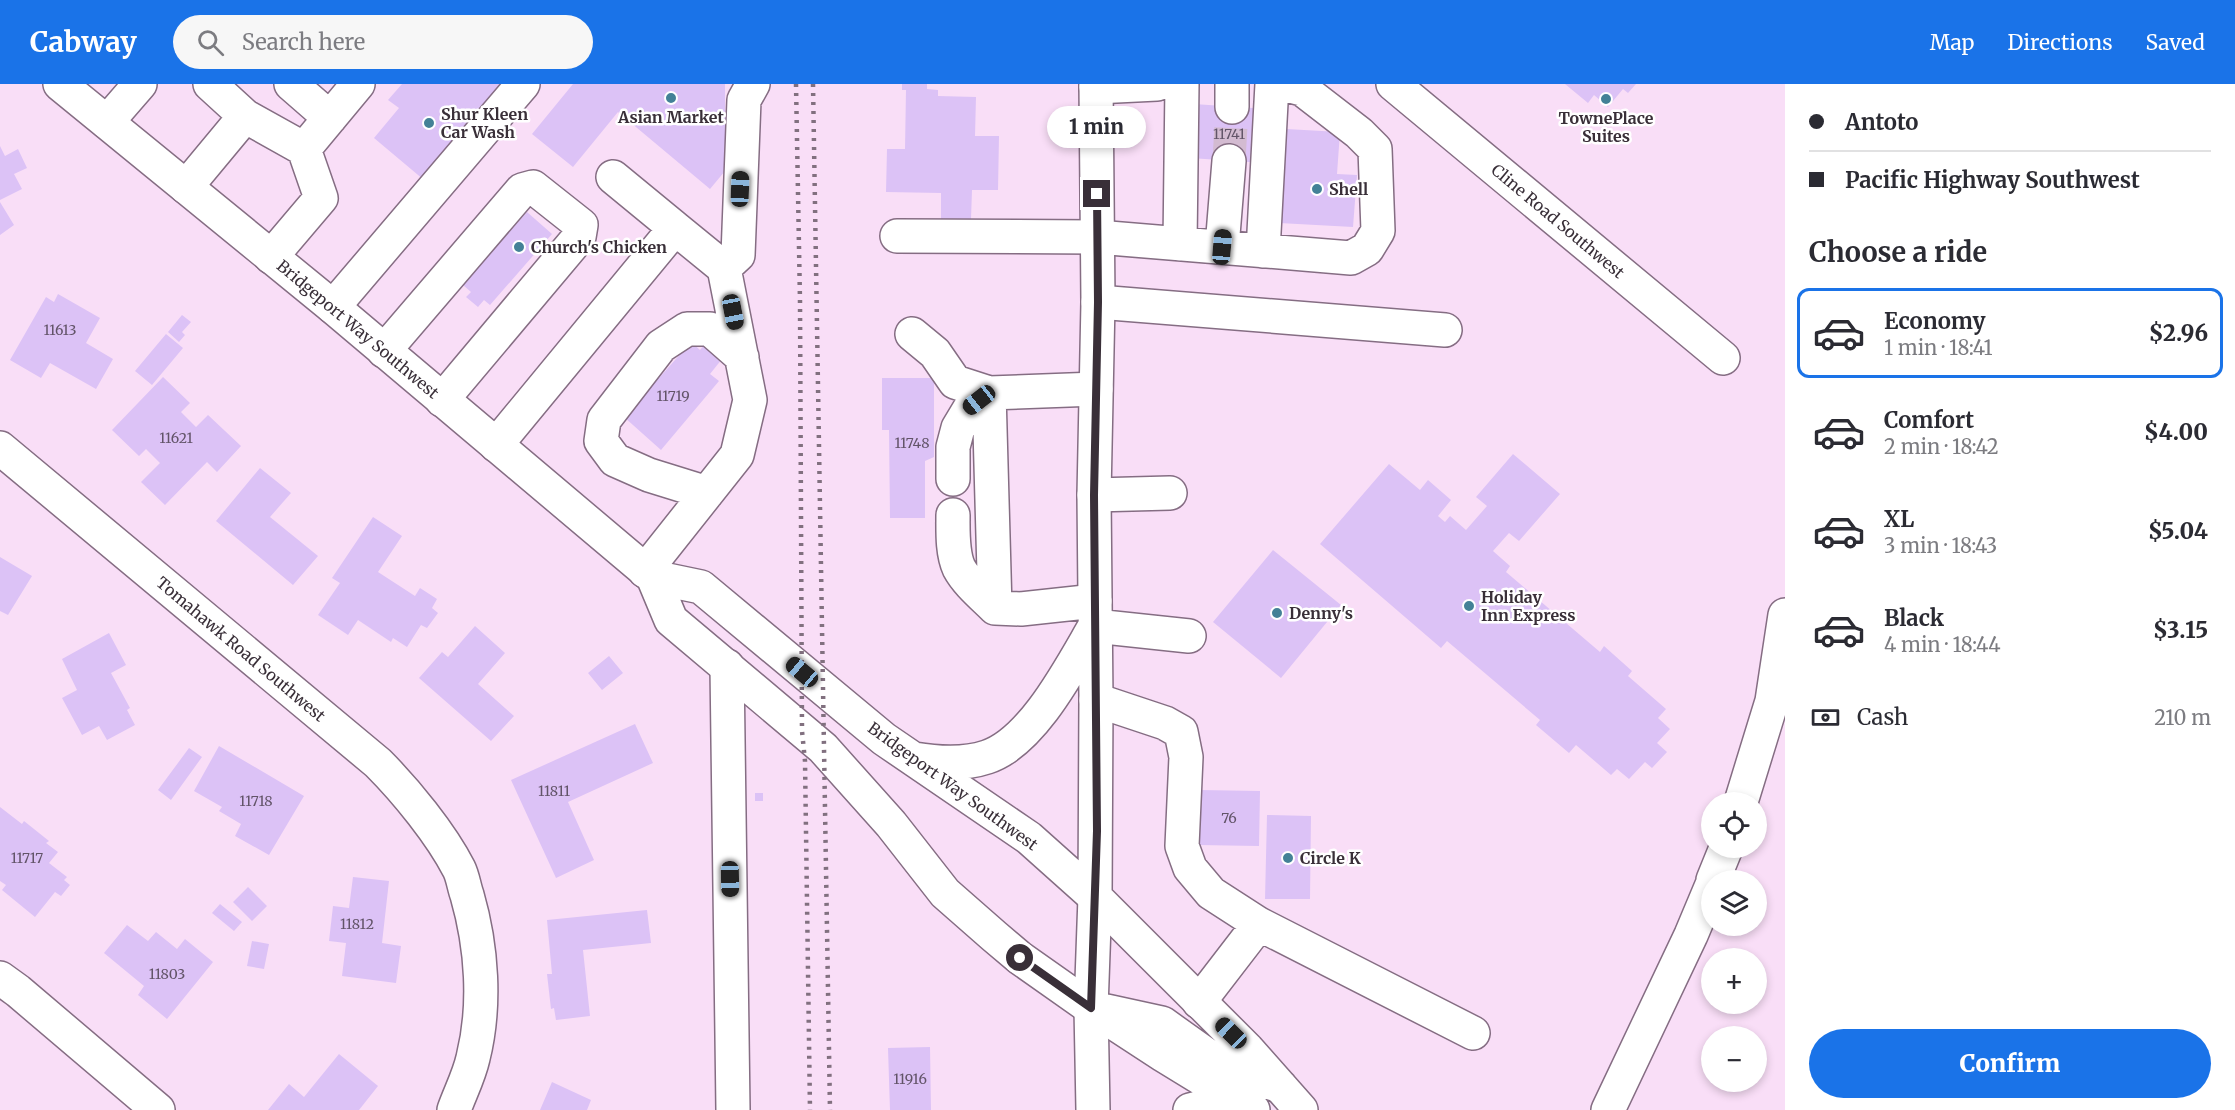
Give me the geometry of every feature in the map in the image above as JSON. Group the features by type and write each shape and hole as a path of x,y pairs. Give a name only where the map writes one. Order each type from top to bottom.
{"main road":[{"name":"Bridgeport Way Southwest","path":"60,84 333,307 649,574 670,620 823,748 891,824 945,893 1020,958 1091,1008 1248,1108"},
{"path":"107,122 140,84"},
{"path":"210,84 245,116 304,149 321,198 271,257"},
{"path":"291,84 330,118"},
{"path":"304,149 358,84"},
{"path":"333,307 523,84"},
{"path":"724,268 738,255 744,100 753,84"},
{"path":"1093,1110 1091,1008 1095,897 1096,700 1094,495 1098,302 1096,86 1157,84"},
{"path":"1179,244 1182,84"},
{"path":"1263,250 1272,84"},
{"path":"897,236 1097,237 1351,258 1367,249 1378,231 1374,149 1359,133 1302,89 1283,84"},
{"name":"Cline Road Southwest","path":"1393,84 1724,358"},
{"path":"186,187 245,116"},
{"path":"1222,247 1229,160"},
{"path":"613,177 724,268 750,400 736,455 649,574"},
{"path":"384,351 522,190 533,187 581,225 579,237 442,400"},
{"path":"496,445 675,228"},
{"path":"1098,302 1445,330"},
{"path":"707,492 649,476 615,460 601,441 604,420 661,346 687,328 710,329 742,357"},
{"path":"912,334 935,353 955,382 989,393 1096,389"},
{"path":"953,479 954,447 958,428 970,408 989,393"},
{"path":"989,393 995,608"},
{"name":"Tomahawk Road Southwest","path":"0,448 378,763 396,781 427,820 459,870 472,914 480,961 479,1030 473,1061 454,1110"},
{"path":"1094,495 1170,494"},
{"path":"953,515 954,543 959,567 995,608 1095,613 1189,636"},
{"name":"Bridgeport Way Southwest","path":"649,574 701,587 884,738 1029,838 1095,897 1247,1049 1292,1099"},
{"path":"912,758 933,762 965,762 990,756 1005,747 1035,719 1064,679 1095,613"},
{"path":"1745,792 1772,701 1785,615"},
{"path":"727,666 734,1110"},
{"path":"1096,700 1165,723 1181,732 1186,757 1182,846 1190,868 1211,893 1259,924 1473,1033"},
{"path":"1608,1110 1701,911"},
{"path":"1199,1002 1259,924"},
{"path":"0,978 27,998 158,1110"},
{"path":"1091,1008 1162,1023 1225,1068 1292,1099"},
{"path":"1190,1110 1210,1105 1248,1108"}],"building":[{"name":"Shur Kleen Car Wash","path":"402,84 505,84 424,180 374,138 399,108 388,100"},
{"path":"573,84 725,84 725,171 710,189 618,112 573,167 532,134"},
{"path":"902,84 927,84 927,89 938,90 938,96 976,97 975,136 999,136 998,190 972,190 971,219 941,219 941,193 886,192 887,149 905,149 906,90 902,90"},
{"name":"TownePlace Suites","path":"1565,84 1636,84 1628,93 1623,89 1608,107 1594,95 1588,103"},
{"path":"1194,104 1267,109 1264,163 1190,158"},
{"name":"Shell","path":"1286,129 1340,132 1337,174 1357,175 1353,227 1279,223 1279,171 1284,172"},
{"path":"0,146 5,156 18,149 27,168 14,174 22,189 0,200"},
{"path":"0,202 14,225 0,235"},
{"name":"Church's Chicken","path":"527,212 552,234 490,305 484,300 478,307 466,297 471,292 463,285 471,276 468,272 478,260 482,263"},
{"path":"58,294 100,318 86,343 113,359 96,389 50,363 41,378 10,360 46,297 54,302"},
{"path":"182,315 191,322 182,332 185,335 179,342 168,332"},
{"path":"166,334 183,348 152,385 135,371"},
{"path":"691,342 700,350 705,344 722,359 710,374 719,381 661,450 624,417 652,372 659,378"},
{"path":"163,377 190,403 181,412 196,427 208,415 241,446 217,472 207,462 165,505 141,482 160,463 146,449 139,456 112,430"},
{"path":"882,378 934,378 934,457 925,461 925,518 890,518 889,430 882,430"},
{"name":"Holiday Inn Express","path":"1513,454 1560,494 1519,541 1509,533 1493,551 1510,566 1506,572 1600,652 1604,646 1632,671 1628,676 1666,709 1658,718 1670,729 1657,743 1667,752 1652,768 1645,762 1629,779 1617,769 1611,775 1576,745 1569,753 1536,725 1540,720 1447,641 1441,648 1320,544 1389,464 1420,490 1428,480 1451,500 1438,516 1445,522 1450,516 1466,530 1487,506 1476,497"},
{"path":"260,468 291,493 270,517 318,556 293,585 216,521"},
{"path":"373,517 402,536 378,572 415,596 420,588 437,599 432,608 438,613 427,628 421,625 407,647 393,638 391,642 358,620 348,635 318,615 340,583 332,578"},
{"name":"Denny's","path":"1273,550 1341,605 1281,678 1213,622"},
{"path":"0,557 32,576 8,615 0,611"},
{"path":"475,626 505,653 478,684 514,716 491,741 419,678 442,652 448,657"},
{"path":"109,633 126,665 111,673 130,708 127,710 135,725 107,740 99,726 82,735 62,698 77,690 62,659"},
{"path":"609,656 623,673 602,690 588,673"},
{"path":"635,724 653,763 568,802 594,860 556,878 511,780"},
{"path":"219,746 304,796 269,855 235,836 241,824 219,811 222,807 194,791"},
{"path":"189,748 202,757 171,800 158,790"},
{"path":"1199,790 1260,791 1259,846 1198,845"},
{"path":"755,793 763,793 763,801 755,801"},
{"path":"0,807 22,824 24,821 49,841 46,843 58,852 49,863 67,877 64,880 70,885 61,896 55,892 35,917 2,890 6,885 0,881"},
{"name":"Circle K","path":"1267,815 1311,816 1310,899 1265,899"},
{"path":"353,877 389,881 382,943 401,946 396,983 342,976 346,943 329,941 333,906 349,908"},
{"path":"248,887 267,906 252,921 233,902"},
{"path":"220,904 242,922 234,931 212,913"},
{"path":"647,910 651,943 583,950 590,1016 556,1020 554,1008 551,1009 547,974 552,974 547,920"},
{"path":"127,925 148,941 156,932 177,949 185,939 213,962 167,1019 138,995 144,986 104,953"},
{"path":"252,941 269,944 264,969 247,966"},
{"path":"930,1047 931,1110 890,1110 888,1048"},
{"path":"339,1054 378,1086 359,1110 268,1110 289,1084 304,1097"},
{"path":"552,1082 591,1100 587,1110 540,1110"}],"tunnel":[{"path":"1229,161 1232,107"}],"railway":[{"path":"796,84 800,301 802,731 805,761 810,1110"},
{"path":"813,84 830,1110"}],"place":[{"name":"Asian Market","path":"671,98"},
{"name":"TownePlace Suites","path":"1606,99"},
{"name":"Shur Kleen Car Wash","path":"429,123"},
{"name":"Shell","path":"1317,189"},
{"name":"Church's Chicken","path":"519,247"},
{"name":"Holiday Inn Express","path":"1469,606"},
{"name":"Denny's","path":"1277,613"},
{"name":"Circle K","path":"1288,858"}],"route":[{"path":"1020,958 1091,1008 1097,831 1094,495 1098,302 1097,194"}]}
